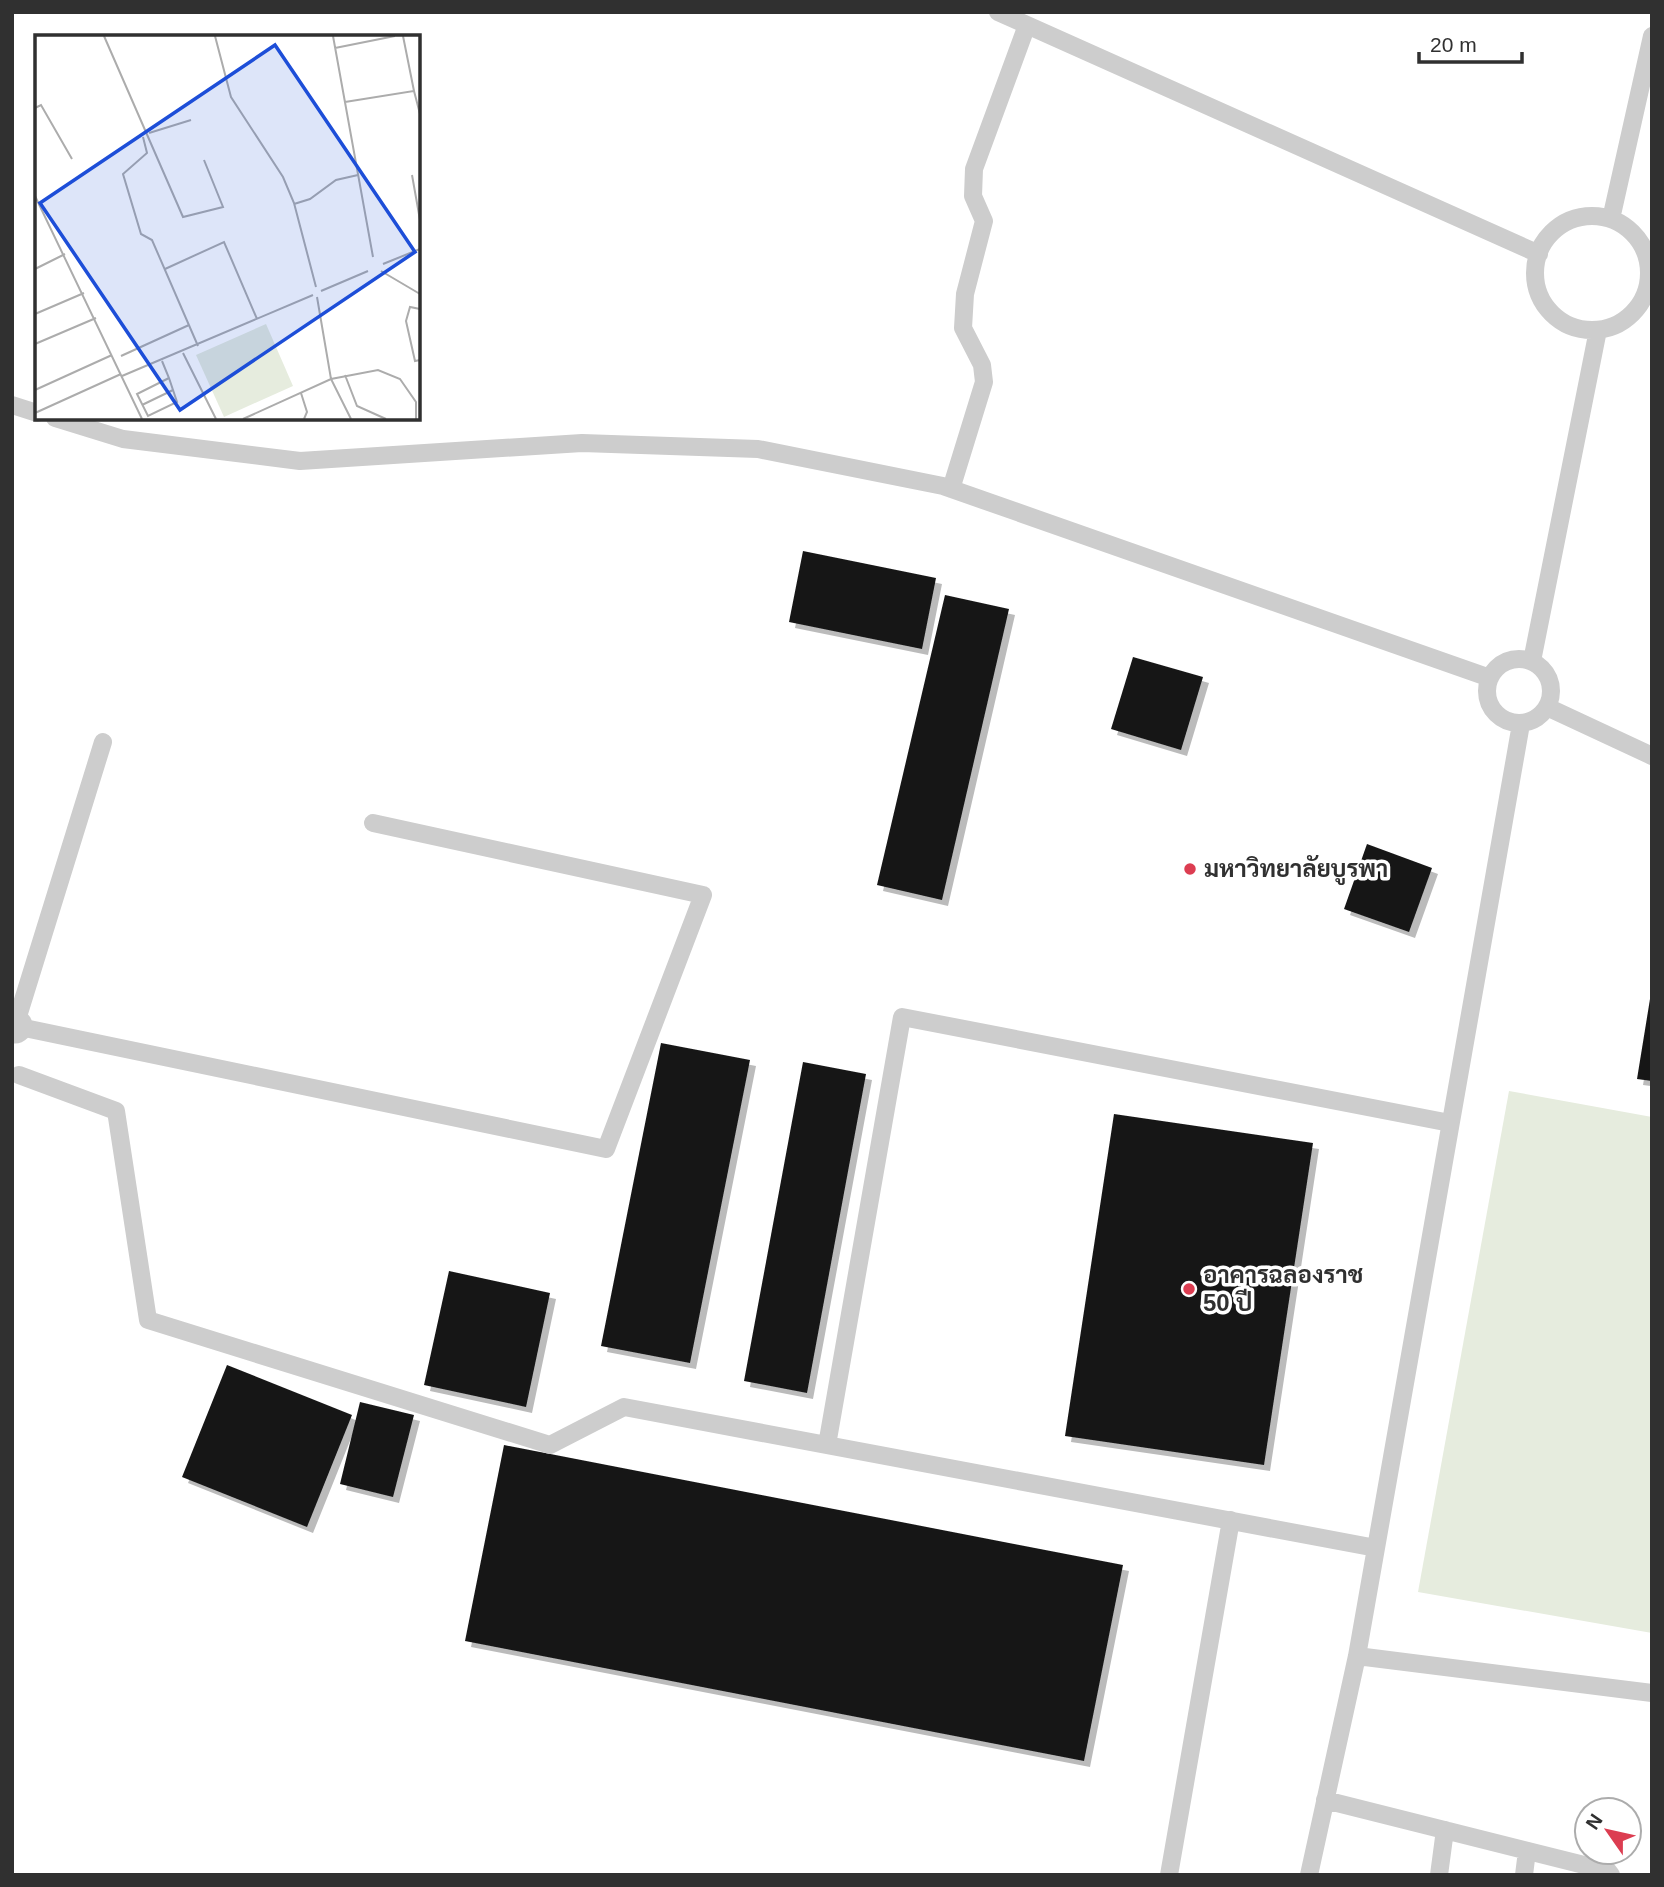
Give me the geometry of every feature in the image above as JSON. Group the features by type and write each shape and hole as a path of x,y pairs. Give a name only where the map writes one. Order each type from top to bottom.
{"lane":[{"path":"998,12 1539,254"},
{"path":"951,489 984,382 982,365 963,328 965,294 984,221 973,196 974,169 1027,25"},
{"path":"1611,219 1652,36"},
{"path":"1591,216 1611,219 1630,230 1649,257 1647,289 1638,306 1617,324 1598,330 1578,329 1565,324 1550,311 1538,293 1535,273 1539,254 1544,242 1558,227 1576,218 1591,216"},
{"path":"1532,661 1598,330"},
{"path":"12,405 35,412"},
{"path":"61,420 123,439 300,461 582,443 758,449 951,489 1490,678"},
{"path":"1508,661 1532,661 1542,668 1551,685 1548,706 1541,715 1531,721 1521,724 1509,722 1499,717 1487,698 1490,678 1499,666 1508,661"},
{"path":"1548,706 1652,756"},
{"path":"1309,1875 1357,1656 1521,724"},
{"path":"103,742 14,1026 606,1149 703,895 373,823"},
{"path":"827,1445 902,1017 1450,1123"},
{"path":"19,1074 116,1111 148,1320 550,1445 624,1407 1376,1548"},
{"path":"1169,1875 1231,1520"},
{"path":"1357,1656 1652,1693"},
{"path":"1325,1800 1608,1871 1611,1875"},
{"path":"1439,1875 1445,1830"},
{"path":"1524,1875 1527,1851"}],"shaded area":[{"path":"1509,1091 1652,1117 1652,1633 1418,1592"}],"building":[{"path":"803,551 936,578 922,649 789,622"},
{"path":"945,595 1009,609 942,900 877,885"},
{"path":"1133,657 1203,677 1181,750 1111,729"},
{"path":"1367,844 1432,868 1409,932 1344,909"},
{"path":"1652,999 1652,1081 1637,1079"},
{"path":"661,1043 750,1060 690,1363 601,1346"},
{"path":"803,1062 866,1074 807,1393 744,1381"},
{"name":"อาคารฉลองราช 50 ปี","path":"1114,1114 1313,1143 1264,1465 1065,1436"},
{"path":"449,1271 550,1293 526,1407 424,1385"},
{"path":"227,1365 352,1415 307,1527 182,1477"},
{"path":"360,1402 414,1415 393,1497 340,1484"},
{"path":"504,1445 1123,1565 1084,1761 465,1641"}],"place":[{"name":"มหาวิทยาลัยบูรพา","path":"1190,869"},
{"name":"อาคารฉลองราช 50 ปี","path":"1189,1289"}]}
